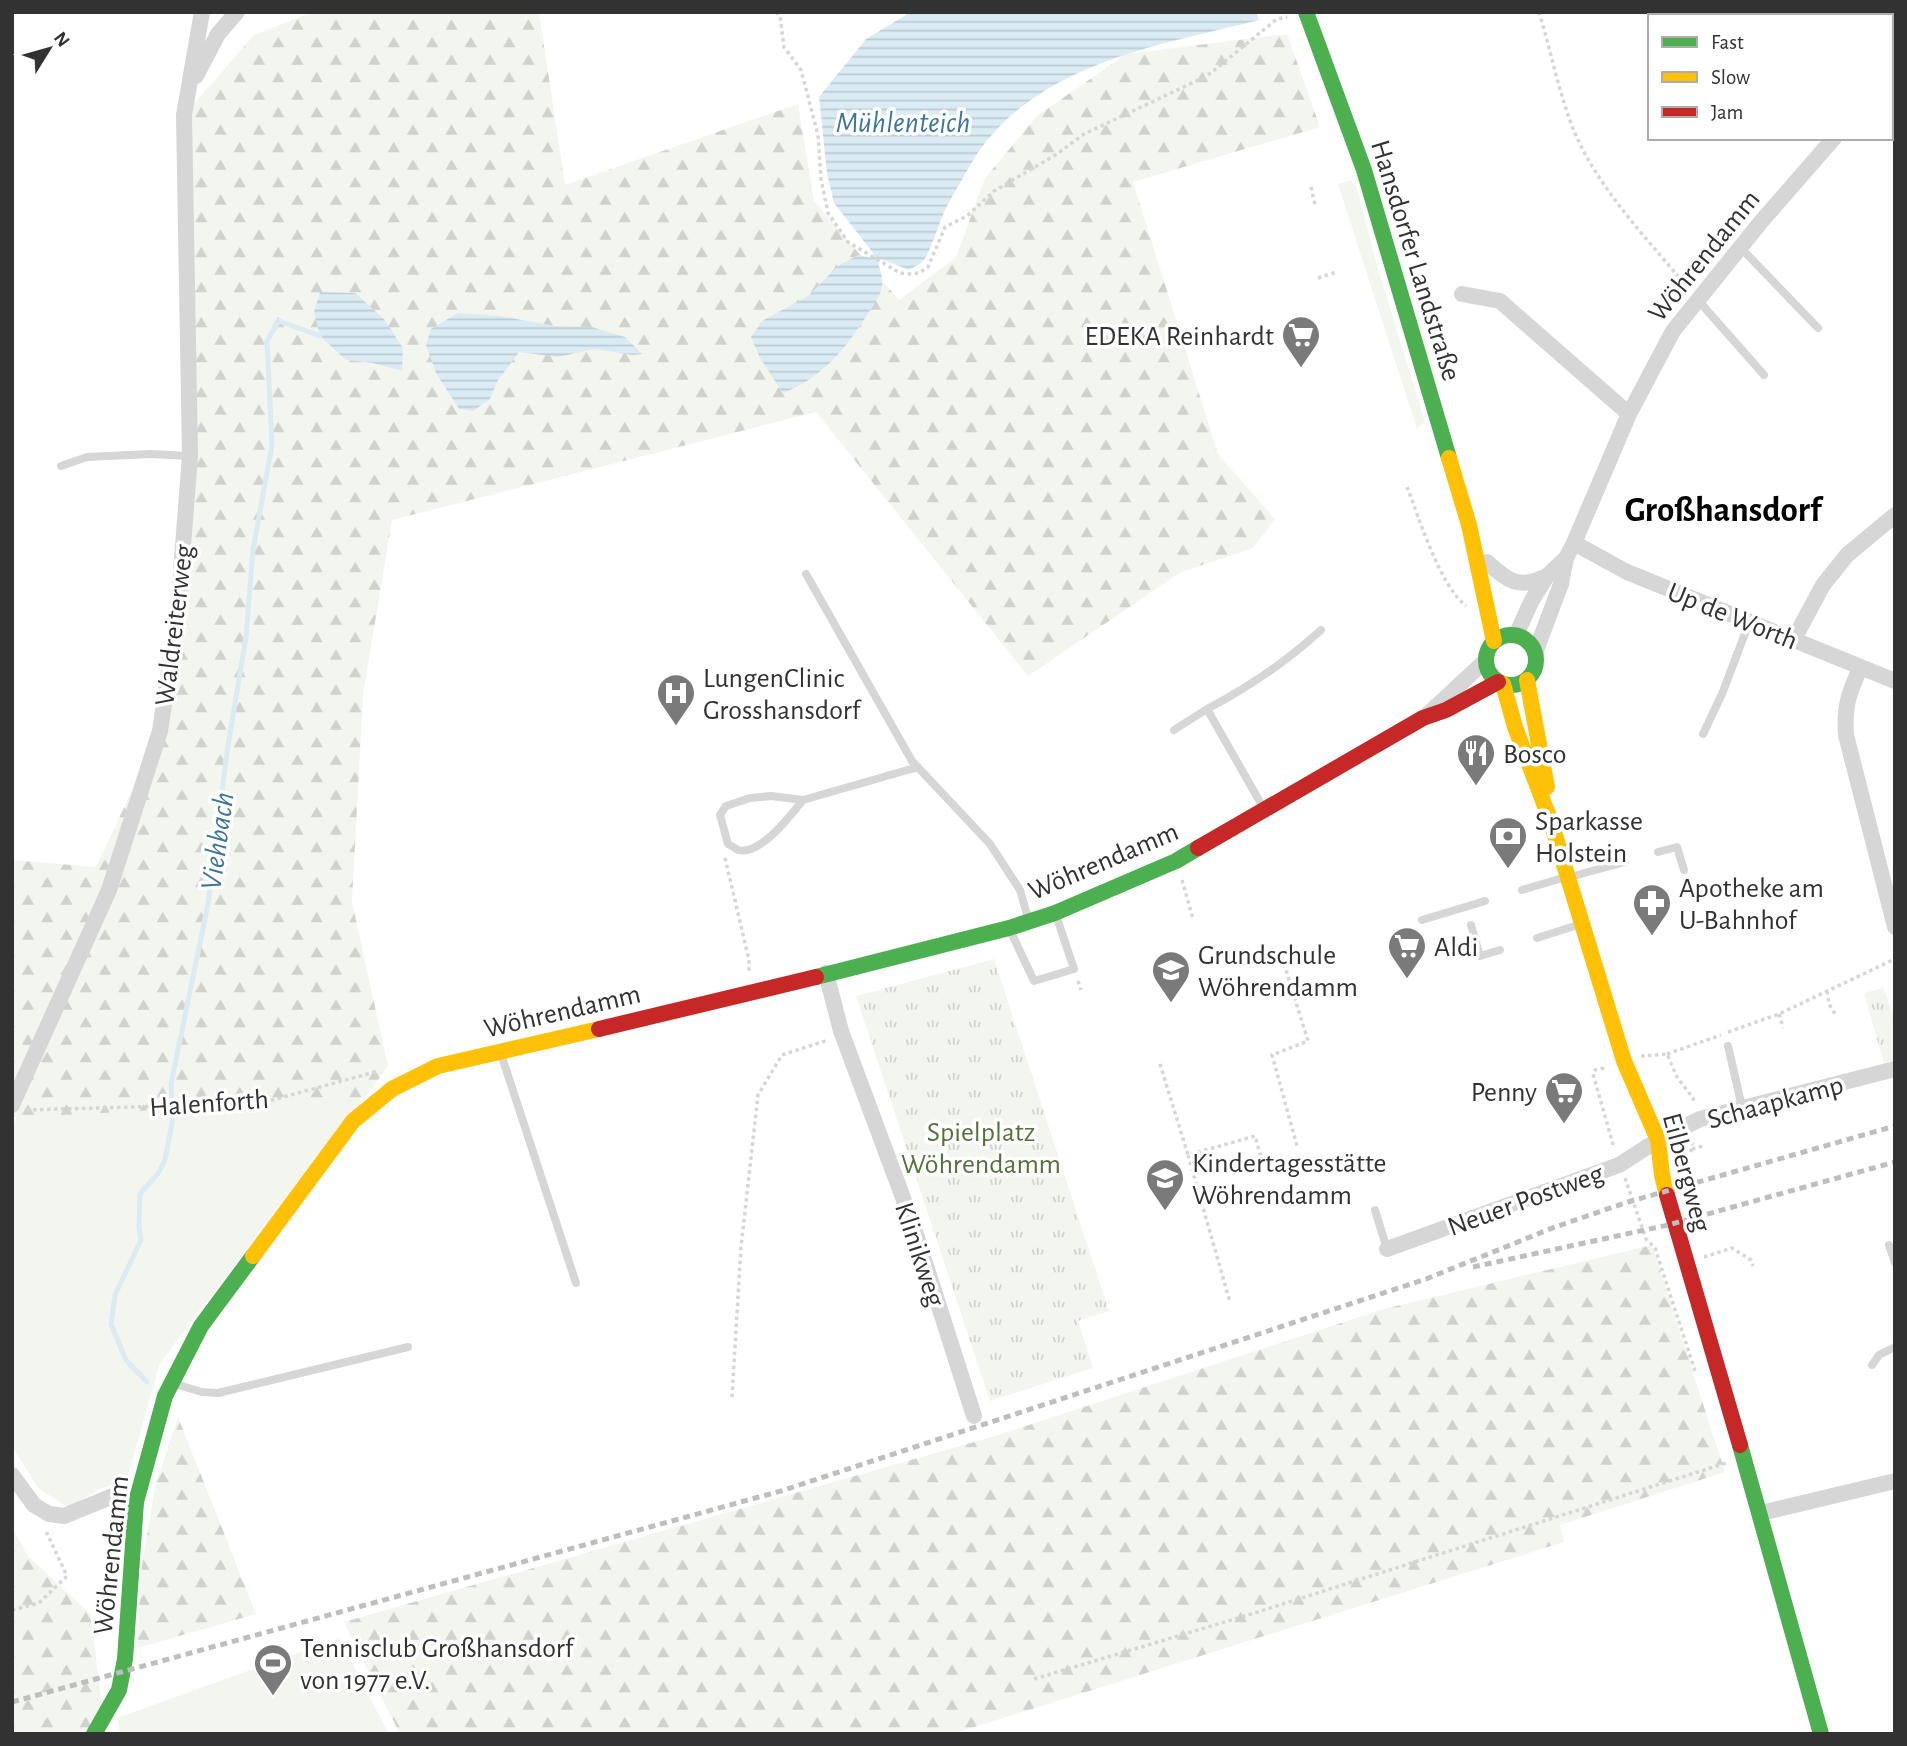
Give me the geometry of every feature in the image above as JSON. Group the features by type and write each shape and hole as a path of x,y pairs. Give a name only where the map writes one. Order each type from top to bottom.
{"main road":[{"name":"Hansdorfer Landstraße","path":"1306,12 1364,170 1469,525 1494,641"},
{"name":"Hansdorfer Landstraße","path":"1469,525 1487,562 1514,635"},
{"path":"1494,641 1514,635 1528,642 1535,653"},
{"name":"Wöhrendamm","path":"1485,661 1494,641"},
{"name":"Wöhrendamm","path":"94,1734 120,1690 125,1659 136,1502 165,1396 201,1326 353,1121 391,1089 438,1066 749,993 1009,928 1055,913 1176,861 1423,719 1500,683 1516,685 1527,680 1534,670 1535,653"},
{"path":"1485,661 1489,673 1500,683"},
{"name":"Eilbergweg","path":"1527,680 1542,751 1551,822"},
{"name":"Eilbergweg","path":"1500,683 1551,822 1624,1061 1658,1140 1662,1175 1686,1263 1745,1457 1821,1734"}],"street":[{"name":"Waldreiterweg","path":"19,1108 109,890 160,731 178,610 190,456 184,115 202,12"},
{"name":"Waldreiterweg","path":"184,115 198,71 218,34 237,12"},
{"name":"Wöhrendamm","path":"1535,653 1561,584 1566,558 1629,414 1673,331 1740,247 1833,140"},
{"path":"1462,294 1500,301 1629,414"},
{"path":"1794,639 1824,584 1847,555 1895,514"},
{"name":"Up de Worth","path":"1574,543 1627,572 1749,624 1794,639 1860,669 1895,681"},
{"name":"Wöhrendamm","path":"1514,635 1547,576 1566,558"},
{"path":"1487,562 1511,581 1533,583 1547,576"},
{"name":"Wöhrendamm","path":"1423,719 1485,661"},
{"path":"1860,669 1845,710 1846,735 1895,927"},
{"name":"Klinikweg","path":"826,973 843,1035 912,1222 974,1416"},
{"name":"Schaapkamp","path":"1658,1140 1700,1119 1895,1069"},
{"name":"Neuer Postweg","path":"1387,1250 1619,1165 1658,1140"},
{"path":"12,1475 34,1505 49,1514 64,1516 113,1496 136,1502"},
{"path":"1761,1513 1895,1481"},
{"path":"106,1710 111,1734"}],"lane":[{"path":"1740,247 1818,328"},
{"path":"1697,299 1764,375"},
{"path":"61,466 87,457 150,454 190,456"},
{"path":"806,575 918,767 990,844 1020,890 1029,921"},
{"path":"1703,734 1749,624"},
{"path":"1174,730 1234,695 1295,654 1321,630"},
{"path":"1208,709 1265,809"},
{"path":"803,800 776,832 751,849 740,850 728,844 720,815 726,806 771,796 803,800 918,767"},
{"path":"1658,852 1677,847 1684,870"},
{"path":"1522,890 1625,862"},
{"path":"1422,920 1485,901"},
{"path":"1009,928 1034,981 1074,969 1055,913"},
{"path":"1537,938 1581,924"},
{"path":"1471,925 1480,956 1500,950"},
{"path":"1728,1046 1742,1107"},
{"path":"500,1051 576,1283"},
{"path":"1375,1210 1387,1250"},
{"path":"1889,1245 1895,1264"},
{"path":"172,1383 202,1392 218,1393 408,1347"},
{"path":"1872,1365 1879,1354 1895,1347"}],"path":[{"path":"776,12 780,16 784,47 801,70 818,135 821,179 828,213 848,242 872,254 900,274 919,273 928,268 945,227 967,216 994,191 1057,154 1084,134 1207,76 1277,19"},
{"path":"1539,12 1562,97 1575,132 1602,182 1697,299"},
{"path":"1311,187 1315,205"},
{"path":"1318,278 1337,272"},
{"path":"723,853 749,960 749,993"},
{"path":"1176,861 1193,919"},
{"path":"1282,957 1308,1041 1272,1055 1297,1146"},
{"path":"1667,1054 1779,1014 1895,959"},
{"path":"1826,991 1835,1014"},
{"path":"1779,1014 1783,1028"},
{"path":"732,1397 741,1247 758,1095 782,1055 843,1035"},
{"path":"1643,1055 1595,1070 1593,1074 1619,1165 1646,1239 1655,1248 1696,1375"},
{"path":"1160,1064 1230,1302"},
{"name":"Halenforth","path":"19,1108 169,1106 272,1100 388,1069"},
{"path":"1188,1155 1255,1136 1261,1157"},
{"path":"1692,1149 1703,1146"},
{"path":"1686,1263 1732,1248 1751,1260 1753,1266"},
{"path":"1034,1679 1244,1616 1745,1457"},
{"path":"12,1610 39,1603 67,1576 34,1505"}],"green space":[{"path":"313,12 539,12 565,185 798,104 814,201 899,300 956,257 985,178 1037,116 1126,54 1287,34 1320,127 1133,182 1218,454 1275,519 1253,548 1181,572 1028,676 816,412 392,520 363,694 352,902 388,1066 365,1098 16,1118 12,1114 12,860 96,867 160,731 190,456 184,115 254,35"},
{"path":"1351,180 1357,188 1376,262 1425,422 1417,429 1338,184"},
{"name":"Spielplatz Wöhrendamm","path":"994,959 1109,1311 1078,1321 1093,1368 990,1401 856,996"},
{"path":"1883,988 1895,1017 1895,1060 1884,1063 1864,993"},
{"path":"365,1098 336,1130 160,1363 127,1479 99,1489 69,1508 38,1488 12,1446 12,1130 16,1118"},
{"path":"1652,1245 1725,1472 1560,1525 1564,1542 952,1734 400,1734 344,1622 995,1436 1384,1309"},
{"path":"178,1417 256,1614 137,1648 141,1572 155,1487"},
{"path":"12,1527 28,1556 91,1615 105,1734 12,1734"},
{"name":"Tennisclub Großhansdorf von 1977 e.V.","path":"339,1638 389,1734 120,1734 117,1718"}],"water":[{"name":"Mühlenteich","path":"906,12 1256,12 1259,20 1180,39 1102,63 1065,79 1031,100 1001,125 975,157 946,208 923,261 909,270 881,259 878,263 882,280 880,293 849,342 820,372 783,393 760,358 751,337 762,321 808,296 838,266 858,255 872,258 874,254 834,203 827,173 819,97 866,39 906,15"},
{"path":"320,292 355,293 384,319 403,348 402,371 373,363 346,360 320,336 314,312"},
{"path":"458,313 499,316 555,326 592,327 625,337 642,354 594,349 558,357 519,352 498,380 490,399 473,411 459,409 436,373 426,345 431,329"}],"waterway":[{"name":"Viehbach","path":"147,1382 126,1360 111,1324 115,1295 141,1240 140,1194 159,1172 165,1160 173,1118 171,1084 208,904 227,752 246,637 253,550 272,445 267,341 279,321 320,336"}],"railway":[{"path":"12,1702 781,1491 1426,1279 1555,1227 1628,1202 1895,1126"},
{"path":"1473,1267 1668,1225 1895,1162"}],"traffic: fast":[{"path":"1306,12 1364,170 1449,458"},
{"path":"1511,635 1529,642 1536,660 1529,678 1511,685 1493,678 1486,660 1493,642 1511,635"},
{"path":"816,977 1009,928 1055,913 1176,861 1198,848"},
{"path":"94,1734 119,1690 125,1659 136,1502 165,1396 201,1326 253,1256"},
{"path":"1740,1445 1821,1734"}],"traffic: slow":[{"path":"1449,458 1469,525 1494,641"},
{"path":"1527,680 1547,787"},
{"path":"1503,684 1515,727 1551,822 1624,1061 1658,1140 1667,1195"},
{"path":"253,1256 353,1121 392,1089 438,1066 599,1029"}],"traffic: jam":[{"path":"1198,848 1423,718 1446,710 1498,682"},
{"path":"599,1029 816,977"},
{"path":"1667,1195 1740,1445"}],"place":[{"name":"EDEKA Reinhardt","path":"1301,369"},
{"name":"LungenClinic Grosshansdorf","path":"676,727"},
{"name":"Bosco","path":"1476,787"},
{"name":"Sparkasse Holstein","path":"1508,870"},
{"name":"Apotheke am U-Bahnhof","path":"1652,937"},
{"name":"Aldi","path":"1407,980"},
{"name":"Grundschule Wöhrendamm","path":"1171,1004"},
{"name":"Penny","path":"1564,1125"},
{"name":"Kindertagesstätte Wöhrendamm","path":"1165,1212"},
{"name":"Tennisclub Großhansdorf von 1977 e.V.","path":"273,1697"}],"district":[{"name":"Großhansdorf","path":"1723,509"}]}
